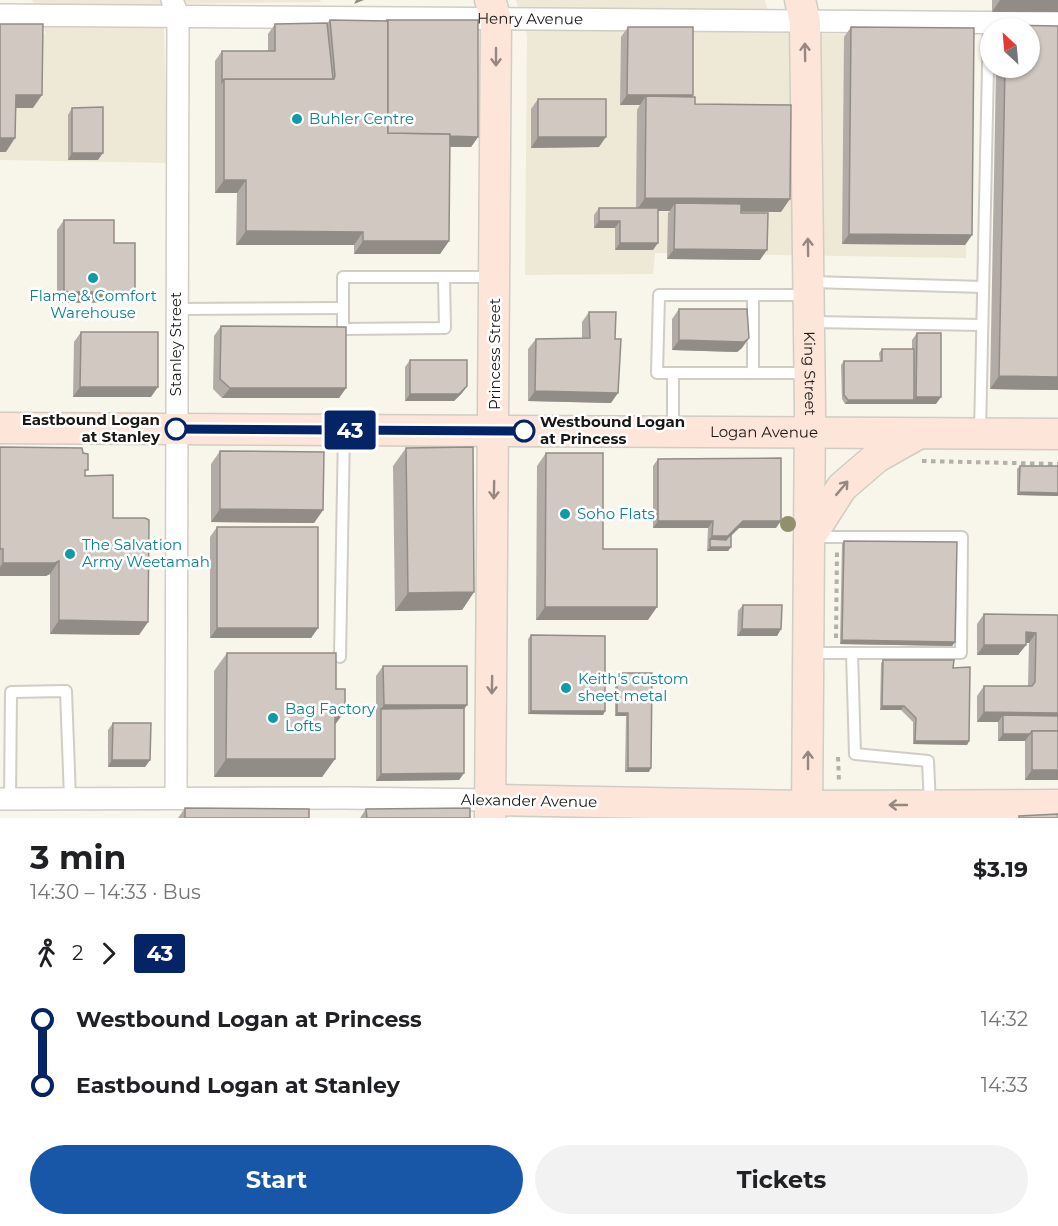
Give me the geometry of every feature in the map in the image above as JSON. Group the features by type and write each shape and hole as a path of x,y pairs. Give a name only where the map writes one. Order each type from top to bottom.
{"main road":[{"name":"Princess Street","path":"490,809 495,431 493,9"},
{"name":"King Street","path":"802,11 810,432 824,537 822,653 807,812"},
{"name":"Logan Avenue","path":"0,428 810,432 920,447 980,433 1058,434"},
{"path":"824,537 842,487 877,457 920,447"},
{"name":"Alexander Avenue","path":"490,809 807,812 930,805 998,811 1058,805"}],"street":[{"name":"Henry Avenue","path":"0,15 175,8 802,11 980,21"},
{"name":"Stanley Street","path":"175,8 176,798"},
{"name":"Henry Avenue","path":"1040,23 1058,23"},
{"name":"Alexander Avenue","path":"5,799 176,798 490,809"}],"lane":[{"path":"980,433 988,78"},
{"path":"444,278 445,328 343,329 343,277 495,277"},
{"path":"808,300 983,287"},
{"path":"810,373 657,373 659,295 753,296 808,300 982,325"},
{"path":"753,296 753,373"},
{"path":"177,309 343,308"},
{"path":"673,373 673,432"},
{"path":"340,657 344,430"},
{"path":"822,653 961,653 962,537 824,537"},
{"path":"852,653 855,754 928,761 930,805"},
{"path":"5,799 11,692 66,691 70,798"}],"path":[{"path":"920,447 1058,464"},
{"path":"822,653 824,537"},
{"path":"838,752 839,786"}],"shaded area":[{"path":"32,0 320,0 321,2 163,4 168,163 0,160 0,33 46,34"},
{"path":"516,0 765,0 775,33 969,37 966,258 655,253 653,274 525,275 527,35"}],"building":[{"name":"Buhler Centre","path":"330,20 388,21 388,133 450,134 449,241 363,241 363,232 246,231 246,180 224,180 224,79 334,79"},
{"path":"386,20 478,20 478,137 388,133 388,21"},
{"path":"327,23 333,79 224,79 222,82 222,51 275,51 275,24"},
{"path":"0,24 43,24 42,95 16,95 15,138 0,138"},
{"path":"1040,26 1058,26 1058,377 999,376 1005,78 1040,78"},
{"path":"628,27 693,27 693,95 627,95"},
{"path":"851,27 974,28 972,235 849,234"},
{"path":"646,96 695,97 695,104 791,105 790,199 645,198"},
{"path":"538,99 606,99 606,137 538,137"},
{"path":"103,107 103,153 72,153 72,108"},
{"path":"675,203 741,204 741,213 768,213 767,250 674,249"},
{"path":"599,208 658,208 658,243 620,243 620,221 599,221"},
{"name":"Flame & Comfort Warehouse","path":"64,220 114,220 114,243 135,243 135,292 64,292"},
{"path":"679,309 747,309 749,338 744,342 679,340"},
{"path":"589,312 616,312 615,339 621,339 618,393 535,391 536,339 590,338"},
{"path":"221,326 346,327 346,388 230,388 220,379"},
{"path":"81,332 158,332 158,387 80,387"},
{"path":"917,333 941,333 941,397 916,397"},
{"path":"882,349 914,349 914,400 848,400 844,395 844,361 882,361"},
{"path":"410,360 467,360 467,386 459,394 410,394"},
{"name":"The Salvation Army Weetamah","path":"0,447 82,448 83,453 88,454 88,470 85,470 85,476 113,475 113,518 149,520 148,622 59,620 59,561 55,563 3,563 3,549 0,549"},
{"path":"473,447 474,592 408,593 406,448"},
{"path":"220,451 324,452 323,510 220,509"},
{"name":"Soho Flats","path":"546,453 603,453 603,549 657,549 657,607 545,607"},
{"path":"781,458 781,521 743,521 728,536 712,536 713,521 658,521 658,459"},
{"path":"1020,466 1058,466 1058,493 1019,492"},
{"path":"217,527 318,527 318,628 217,628"},
{"path":"731,534 731,547 710,547 710,539 726,540"},
{"path":"844,541 957,542 955,642 842,640"},
{"path":"743,605 782,605 781,629 742,629"},
{"path":"984,614 1058,615 1058,713 984,712 984,686 1032,686 1035,682 1036,633 1026,632 1026,645 984,645"},
{"path":"531,635 605,636 605,711 531,711"},
{"name":"Bag Factory Lofts","path":"227,653 336,653 336,689 345,689 345,711 335,712 335,759 226,759"},
{"path":"883,660 954,660 953,668 970,667 969,741 915,741 916,718 904,706 882,706"},
{"path":"383,666 467,666 467,705 384,705"},
{"path":"617,673 652,673 651,768 628,768 628,713 617,713"},
{"path":"464,708 464,773 381,774 381,709"},
{"path":"1003,715 1058,716 1058,731 1003,734"},
{"path":"113,723 151,723 150,760 112,760"},
{"path":"1032,731 1058,731 1058,770 1032,770"},
{"path":"185,808 309,809 309,818 185,818"},
{"path":"470,808 470,818 367,818 366,809"},
{"path":"1058,814 1058,818 1019,818 1019,816"}],"bus line":[{"name":"43","path":"176,429 524,431"}],"place":[{"name":"Buhler Centre","path":"297,119"},
{"name":"Flame & Comfort Warehouse","path":"93,278"},
{"name":"Eastbound Logan at Stanley","path":"176,429"},
{"name":"Westbound Logan at Princess","path":"524,431"},
{"name":"Soho Flats","path":"565,514"},
{"name":"The Salvation Army Weetamah","path":"70,554"},
{"name":"Keith's custom sheet metal","path":"566,688"},
{"name":"Bag Factory Lofts","path":"273,718"}]}
